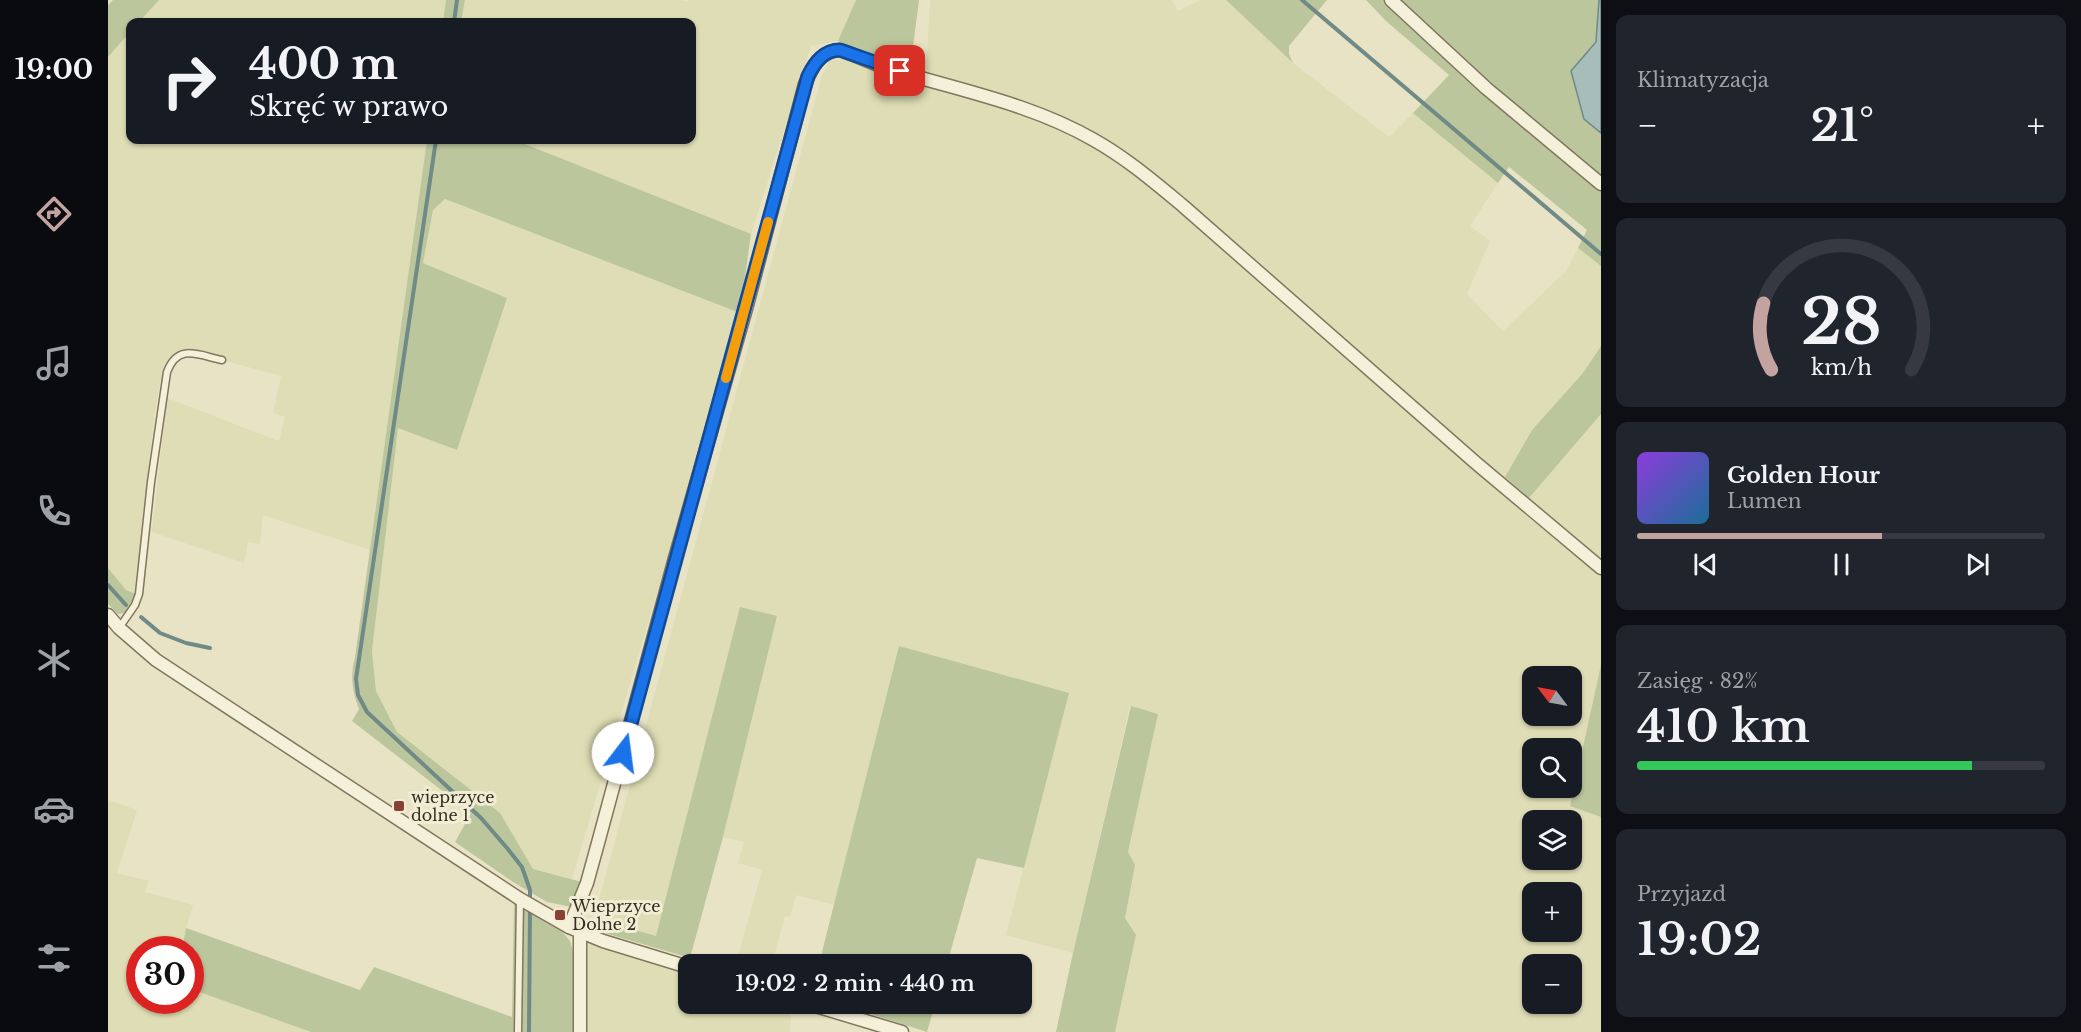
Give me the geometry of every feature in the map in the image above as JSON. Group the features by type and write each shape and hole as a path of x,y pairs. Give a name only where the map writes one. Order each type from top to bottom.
{"street":[{"path":"1391,0 1486,88 1601,184"},
{"path":"580,1032 575,929 675,558 746,309 805,84 816,62 834,50 1037,113 1083,134 1121,156 1182,205 1476,463 1601,568"},
{"path":"108,615 119,628 156,660 520,899 575,929 603,941 678,964"},
{"path":"842,1014 902,1032"}],"lane":[{"path":"119,628 135,605 138,594 151,482 170,364 174,358 186,352 222,360"},
{"path":"518,1032 520,899"}],"green space":[{"path":"113,0 159,0 143,18 126,18 126,37 108,57 108,5"},
{"path":"159,0 446,0 444,18 143,18"},
{"path":"446,0 465,0 462,18 444,18"},
{"path":"465,0 680,0 687,2 688,0 856,0 838,41 811,46 751,234 525,144 696,144 696,18 462,18"},
{"path":"856,0 919,0 911,62 903,65 838,41"},
{"path":"930,0 1172,0 1178,11 1200,0 1226,0 1293,63 1389,137 1413,113 1498,183 1470,226 1490,241 1467,294 1503,331 1566,271 1578,248 1601,266 1601,346 1583,373 1532,430 1505,477 1162,183 1017,102 922,69 927,58"},
{"path":"1226,0 1327,0 1289,46 1289,54 1293,63"},
{"path":"1366,0 1601,0 1601,266 1578,248 1587,230 1509,167 1498,183 1413,113 1449,75 1386,21"},
{"path":"126,37 126,144 426,144 370,550 263,515 260,544 248,542 244,563 152,532 167,398 279,441 285,417 273,413 281,376 222,360 189,348 180,350 170,357 163,367 155,412 136,594 126,590 108,568 108,57"},
{"path":"848,58 1056,127 1106,153 1147,184 1601,575 1601,665 1582,751 1582,738 1522,738 1522,798 1572,798 1570,806 1581,810 1522,810 1522,870 1582,870 1582,810 1601,817 1601,1032 1115,1032 1136,935 1125,918 1135,866 1128,852 1158,714 1130,706 1073,953 1006,935 1069,693 834,905 796,895 790,917 785,916 775,954 739,954 762,870 738,863 744,842 723,837 777,616 740,607 656,937 594,918 822,75 829,61"},
{"path":"426,144 525,144 751,234 740,313 445,199 433,210 423,263 507,298 457,450 398,428 372,651 376,691 397,732 500,813 533,869 582,882 572,907 547,902 513,882 455,842 471,813 352,721 359,709 352,677"},
{"path":"445,199 740,313 572,879 533,869 500,814 397,732 376,691 372,651 398,427 457,450 507,298 423,263 433,210"},
{"path":"1601,346 1601,414 1529,498 1505,477 1532,430 1583,373"},
{"path":"1601,414 1601,560 1529,498"},
{"path":"108,568 126,590 136,594 125,613 118,614 108,604"},
{"path":"740,607 777,616 723,837 691,954 678,954 591,929 594,918 656,936"},
{"path":"899,646 1069,693 1024,868 977,858 950,954 822,954"},
{"path":"1601,665 1601,817 1570,806 1572,798 1582,798 1582,751"},
{"path":"1131,706 1158,714 1128,852 1135,865 1125,918 1136,935 1115,1032 1056,1032 1073,953"},
{"path":"108,800 137,810 117,873 149,881 145,892 193,905 184,936 126,936 126,1014 204,1014 204,994 311,1032 108,1032"},
{"path":"514,900 560,929 570,941 574,955 573,1032 311,1032 204,994 204,936 185,936 186,928 360,990 374,967 512,1017"},
{"path":"589,942 678,970 678,1014 790,1014 790,1032 584,1032 585,947"},
{"path":"871,1014 932,1014 927,1032"}],"water":[{"path":"1599,0 1601,0 1601,133 1584,119 1571,71 1596,42"}],"waterway":[{"path":"455,18 457,0"},
{"path":"1302,0 1601,254"},
{"path":"435,144 356,679 358,695 367,712 481,818 522,867 530,890 530,902"},
{"path":"108,585 126,605"},
{"path":"141,617 160,633 186,643 210,648"},
{"path":"529,1032 530,909"}],"slow traffic":[{"path":"726,378 768,222"}],"place":[{"name":"wieprzyce dolne 1","path":"399,806"},
{"name":"Wieprzyce Dolne 2","path":"560,915"}],"route":[{"path":"623,753 808,76 816,62 834,50 840,50 900,71"}]}
